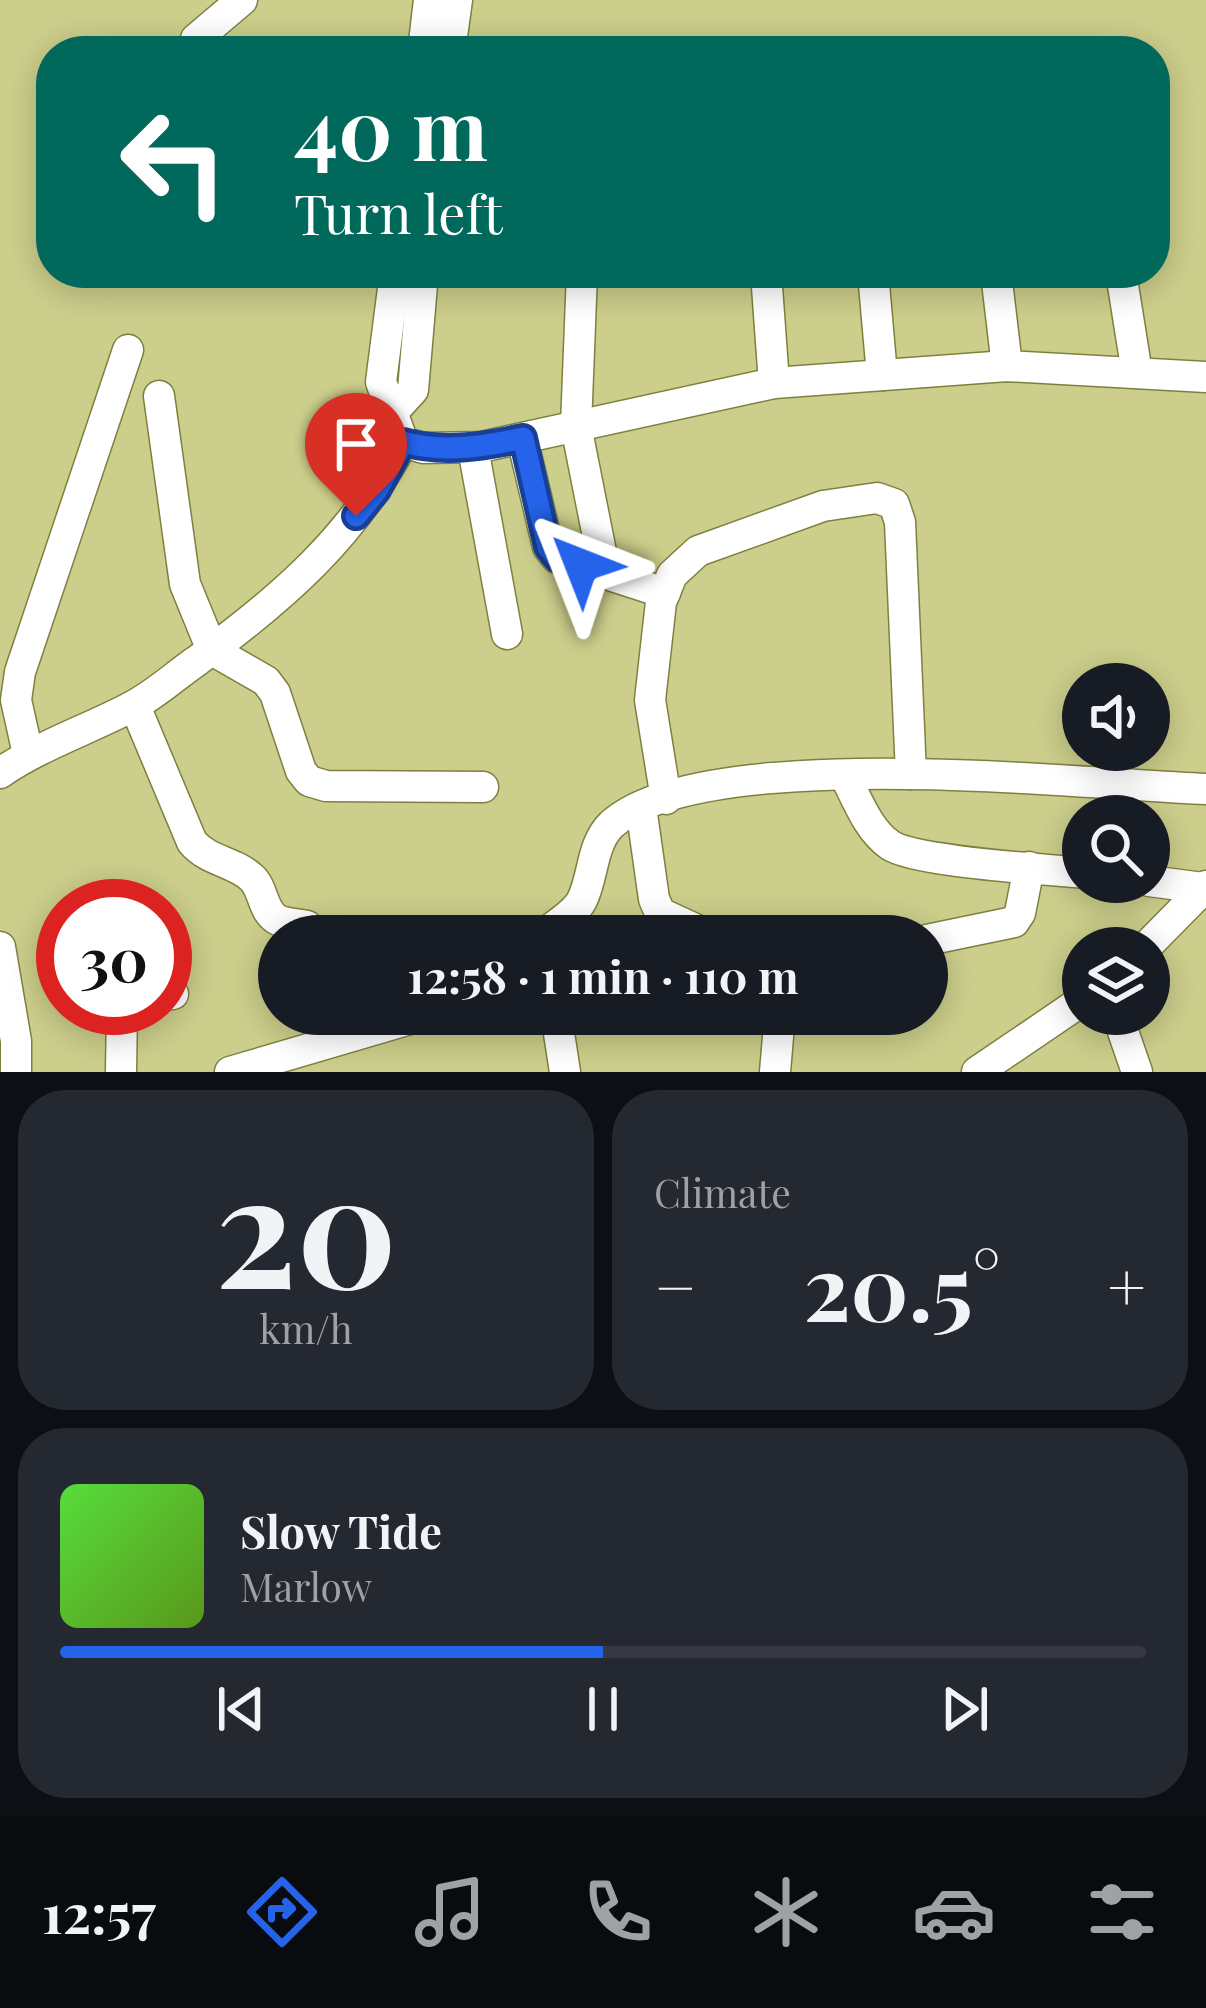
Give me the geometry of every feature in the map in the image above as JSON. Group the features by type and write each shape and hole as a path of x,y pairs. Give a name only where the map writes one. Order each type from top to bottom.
{"street":[{"path":"200,36 242,0"},
{"path":"425,36 430,0"},
{"path":"452,36 457,0"},
{"path":"393,288 381,382 397,428 423,448 473,448 774,383 1007,366 1206,376"},
{"path":"0,773 28,754 135,706 242,630 315,566 377,490 413,390 422,288"},
{"path":"581,288 576,426 605,572"},
{"path":"767,288 774,383"},
{"path":"874,288 882,375"},
{"path":"998,288 1007,366"},
{"path":"1123,288 1137,373"},
{"path":"28,754 16,700 20,672 128,350"},
{"path":"159,396 182,569 212,650 266,681 275,693 309,781 326,786 483,787"},
{"path":"523,438 548,547 557,558 665,593"},
{"path":"473,448 507,634"},
{"path":"664,915 654,899 650,700 665,593 672,575 698,551 823,506 877,498 894,504 900,522 911,774"},
{"path":"135,706 192,842 204,856 248,873 271,915"},
{"path":"567,915 581,903 598,844 611,825 653,803 743,779 911,774 1206,789"},
{"path":"845,776 871,824 891,846 920,855 1062,871"},
{"path":"948,936 1014,922 1030,867"},
{"path":"1170,883 1205,887"},
{"path":"1166,927 1205,887"},
{"path":"0,947 16,1041 16,1072"},
{"path":"977,1072 1062,1014"},
{"path":"121,1072 122,1035"},
{"path":"230,1072 317,1035"},
{"path":"559,1035 565,1072"},
{"path":"774,1035 775,1072"},
{"path":"1124,1035 1136,1072"}],"route":[{"path":"356,516 377,490 403,442 423,448 473,448 523,438 548,547 557,558 581,565"}]}
